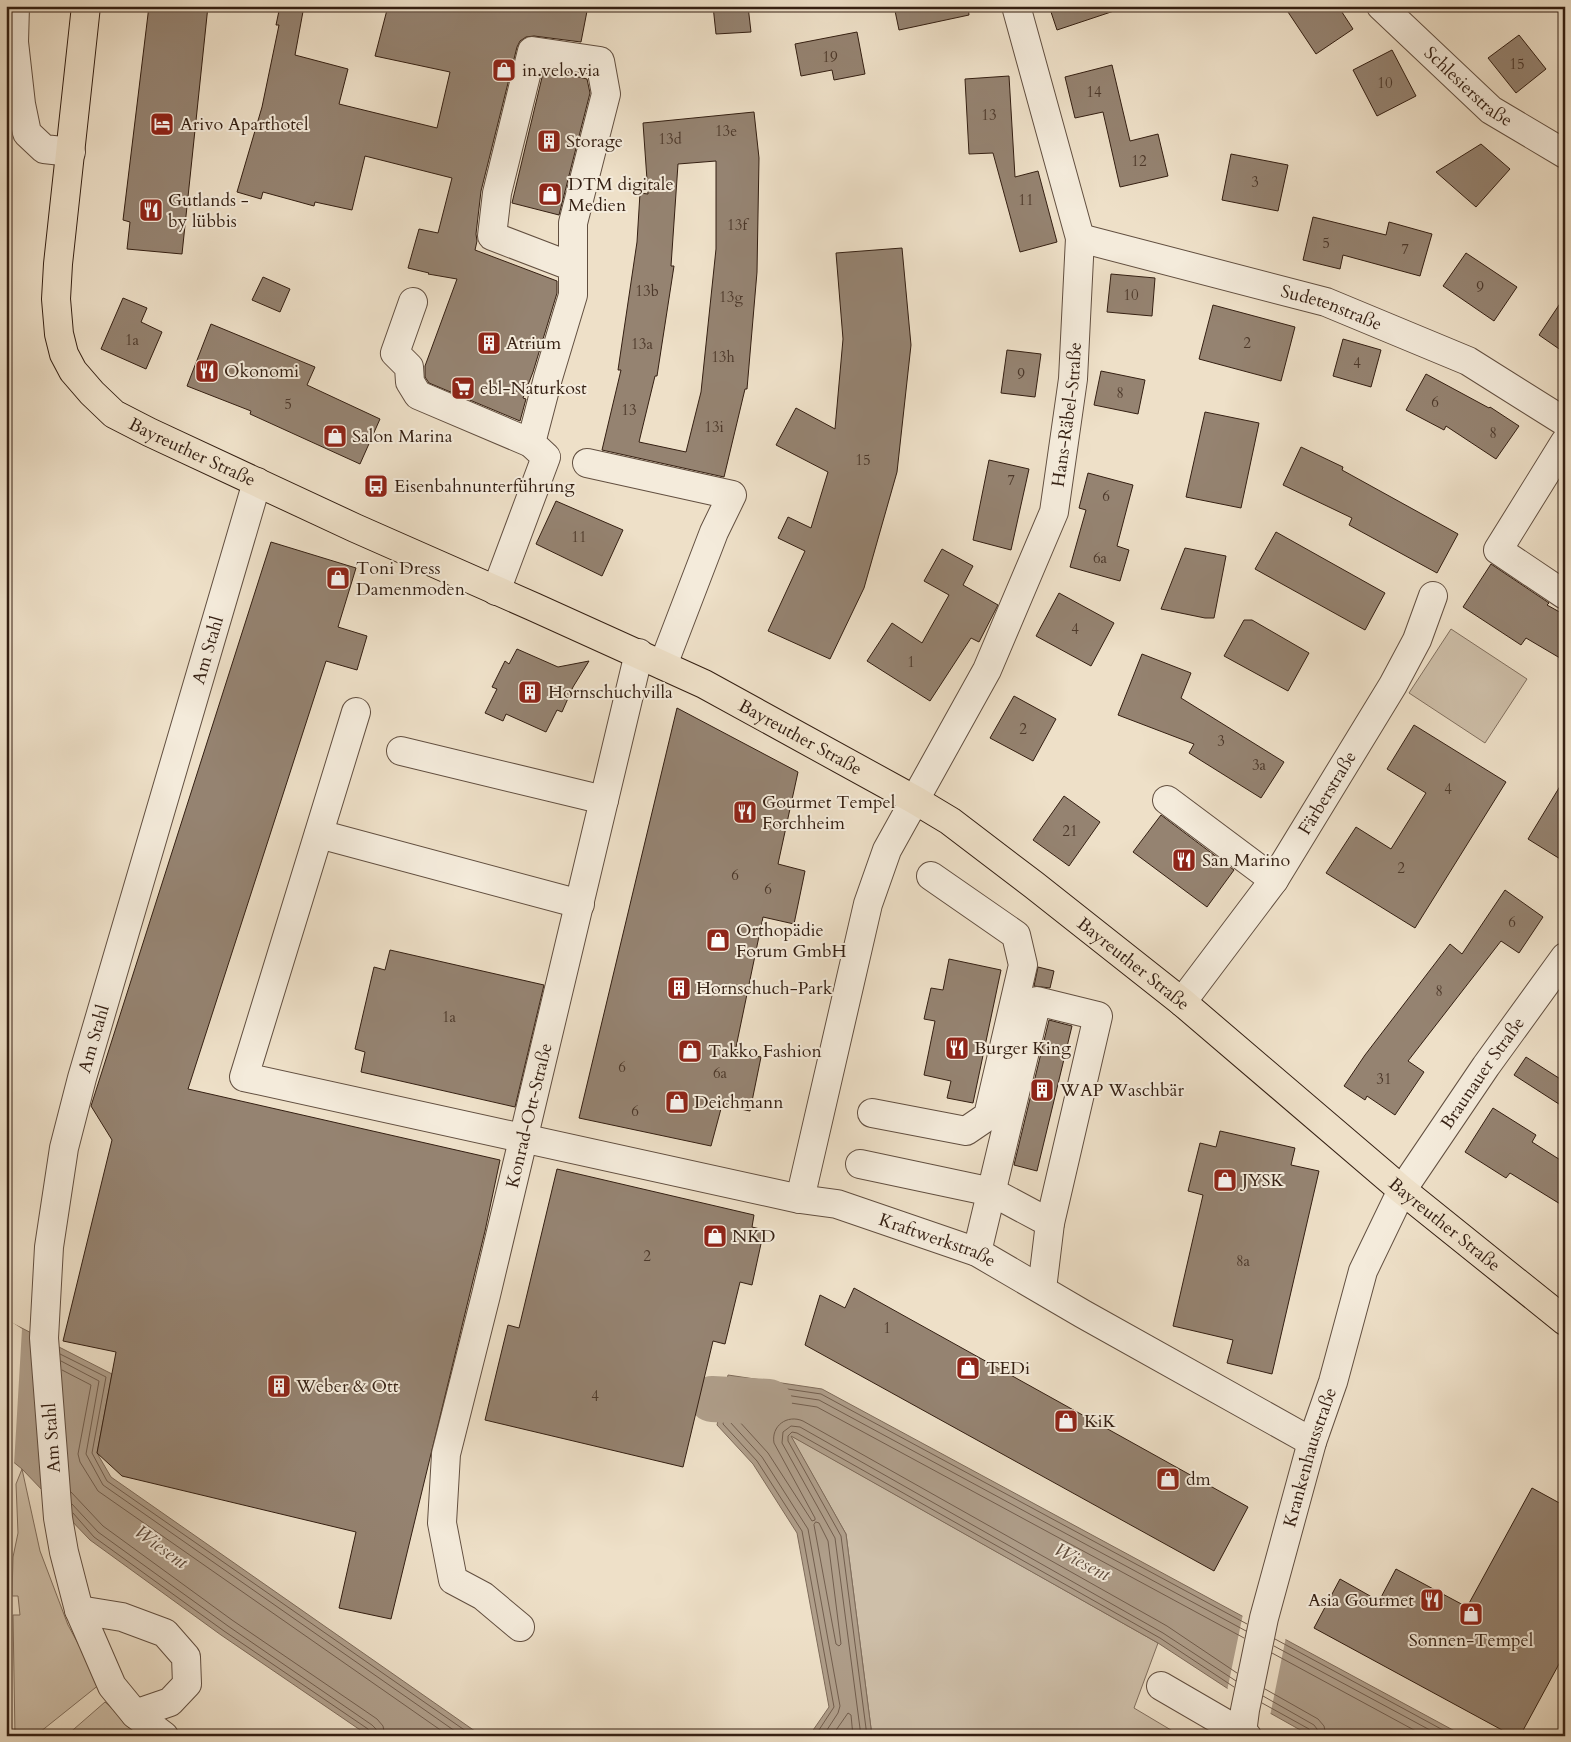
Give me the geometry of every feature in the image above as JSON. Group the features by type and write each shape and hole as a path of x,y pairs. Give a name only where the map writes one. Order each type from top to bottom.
{"main road":[{"name":"Bayreuther Straße","path":"86,6 58,264 56,299 59,334 64,354 73,371 114,414 355,528 704,684 950,821 1182,1002 1402,1190 1565,1321"}],"street":[{"path":"15,6 14,42 21,104 27,133 44,149 70,152"},
{"name":"Hans-Räbel-Straße","path":"800,1199 868,904 887,850 987,670 1054,512 1073,379 1080,238 1016,6"},
{"name":"Schlesierstraße","path":"1381,6 1491,110 1565,154"},
{"path":"531,443 573,295 574,267 573,223 606,94 600,61 532,51 496,193 492,236 574,267"},
{"name":"Sudetenstraße","path":"1080,238 1326,302 1468,361 1565,422"},
{"path":"413,302 395,353 409,367 410,382 418,395 531,443 546,457 496,591"},
{"path":"1565,442 1498,550 1565,595"},
{"path":"587,463 732,495 714,532 663,665"},
{"name":"Am Stahl","path":"164,1736 136,1714 112,1686 79,1610 64,1552 58,1518 44,1338 49,1247 64,1148 142,872 257,482"},
{"name":"Färberstraße","path":"1182,1002 1274,880 1393,685 1417,640 1433,596"},
{"name":"Konrad-Ott-Straße","path":"520,1627 483,1596 453,1580 442,1523 446,1454 580,904 638,653"},
{"path":"356,712 319,834 580,904"},
{"path":"401,750 604,800"},
{"path":"1167,800 1274,880"},
{"name":"Kraftwerkstraße","path":"319,834 244,1077 800,1199 837,1204 977,1252 1083,1314 1312,1442"},
{"path":"872,1113 966,1131 988,1116 1022,965 1016,935 931,876"},
{"name":"Braunauer Straße","path":"1402,1190 1486,1066 1565,957"},
{"path":"977,1252 1037,1001 1098,1016 1050,1223 1042,1289"},
{"path":"860,1164 992,1192 1050,1223"},
{"name":"Krankenhausstraße","path":"1161,1686 1244,1726 1264,1623 1312,1442 1333,1382 1363,1271 1402,1190"},
{"path":"79,1610 122,1617 166,1633 186,1657 187,1684 170,1702 136,1714"}],"shaded area":[{"path":"1451,629 1527,679 1485,743 1409,693"},
{"path":"790,1435 1158,1643 1134,1708 1181,1736 872,1736 846,1534"},
{"path":"22,1469 40,1551 68,1625 100,1684 35,1736 15,1736 13,1615 20,1615 18,1596 12,1596 13,1557 18,1533 16,1484"},
{"path":"105,1702 144,1736 66,1736"}],"water":[{"path":"6,1320 112,1374 97,1453 111,1477 482,1736 369,1736 221,1635 90,1540 22,1469 6,1456"},
{"path":"728,1375 822,1389 1464,1736 1311,1736 1236,1694 1158,1643 791,1436 846,1534 872,1736 809,1736 829,1707 797,1533 753,1464 717,1425"}],"pier":[{"path":"6,1318 22,1329 14,1465 6,1460"},
{"path":"1243,1614 1286,1637 1270,1716 1227,1691"}],"building":[{"path":"149,6 208,6 182,254 127,249 130,222 123,220"},
{"path":"280,6 304,6 295,55 348,69 339,104 437,128 450,72 375,56 388,6 588,6 581,42 534,36 526,37 520,41 481,191 475,250 557,281 557,293 533,372 523,398 526,399 520,421 429,383 425,377 425,366 457,279 408,268 419,229 438,233 452,178 365,156 352,210 315,202 314,206 263,192 261,199 237,192 262,107 279,25 276,25"},
{"path":"713,6 748,6 751,32 716,34"},
{"path":"894,6 968,6 969,15 899,30"},
{"path":"1049,6 1116,6 1117,10 1057,30"},
{"path":"1284,6 1338,6 1353,29 1316,54"},
{"path":"857,32 865,74 834,80 832,70 801,76 795,44"},
{"path":"1519,35 1546,69 1516,93 1488,58"},
{"path":"1392,50 1416,96 1377,116 1353,70"},
{"path":"1112,65 1130,141 1158,134 1168,176 1120,187 1103,112 1075,118 1065,77"},
{"name":"Storage","path":"544,69 576,73 575,76 587,79 590,93 559,215 512,203"},
{"path":"1009,76 1015,177 1038,171 1057,242 1020,252 993,153 969,154 965,79"},
{"path":"754,112 759,158 757,272 747,389 745,389 724,477 602,450 621,370 618,370 637,242 640,193 648,194 643,123","holes":["716,161 716,249 701,392 686,452 639,442 655,376 657,376 674,266 671,266 678,164"]},
{"path":"1481,144 1510,169 1476,207 1436,172"},
{"path":"1231,154 1288,165 1278,211 1222,200"},
{"path":"1313,217 1386,235 1389,222 1432,234 1420,276 1343,255 1340,269 1303,260"},
{"path":"902,248 911,345 897,472 864,588 830,659 768,631 805,551 778,538 788,517 811,528 828,472 776,445 796,408 835,429 843,339 836,253"},
{"path":"1466,253 1517,287 1494,321 1443,286"},
{"path":"1111,274 1155,278 1152,316 1107,312"},
{"path":"263,277 290,289 280,312 252,300"},
{"path":"1565,296 1565,353 1539,335"},
{"path":"123,298 147,308 141,322 162,332 146,369 101,349"},
{"path":"1213,305 1295,327 1281,381 1199,359"},
{"path":"211,324 315,367 307,385 380,419 360,464 250,414 251,411 187,386"},
{"path":"1343,339 1381,350 1371,387 1333,376"},
{"path":"1007,350 1041,354 1035,397 1001,393"},
{"path":"1101,371 1145,380 1138,414 1094,405"},
{"path":"1426,374 1490,407 1519,426 1496,459 1446,426 1444,430 1406,410"},
{"path":"1205,412 1259,423 1241,508 1186,497"},
{"path":"1301,447 1343,467 1342,470 1458,534 1437,573 1349,525 1352,518 1283,485"},
{"path":"989,460 1029,469 1011,550 973,540"},
{"path":"1088,473 1133,485 1117,546 1129,550 1120,581 1070,567 1086,510 1079,508"},
{"path":"556,501 623,530 602,576 536,544"},
{"path":"1276,532 1385,593 1365,630 1255,569"},
{"name":"Weber & Ott","path":"271,542 356,568 338,627 367,636 357,670 326,661 188,1089 500,1160 485,1231 391,1619 339,1608 356,1532 122,1476 97,1453 116,1352 63,1341 112,1140 91,1106"},
{"path":"1185,548 1226,556 1214,618 1205,618 1161,609"},
{"path":"942,549 973,566 963,585 998,605 979,642 971,638 930,701 867,661 892,623 922,643 949,595 924,581"},
{"path":"1491,564 1549,603 1547,605 1565,615 1565,661 1526,638 1521,645 1463,607"},
{"path":"1059,593 1114,623 1091,666 1036,636"},
{"path":"1244,620 1252,620 1309,653 1288,691 1224,656"},
{"name":"Hornschuchvilla","path":"517,649 558,667 589,661 573,687 562,712 557,710 546,732 506,714 503,721 485,713 497,689 492,687 505,661 509,664"},
{"path":"1142,654 1191,673 1181,698 1284,762 1261,798 1189,753 1194,744 1118,715"},
{"path":"1014,696 1056,719 1033,761 990,738"},
{"name":"Hornschuch-Park","path":"677,708 798,772 778,864 805,871 794,924 763,917 735,1052 761,1057 750,1111 722,1105 711,1146 579,1118"},
{"path":"1414,725 1506,782 1415,928 1326,873 1356,827 1391,849 1426,793 1387,769"},
{"path":"1565,778 1565,862 1528,839"},
{"path":"1064,796 1100,822 1069,866 1033,840"},
{"name":"San Marino","path":"1161,815 1234,870 1207,907 1133,852"},
{"path":"1505,890 1543,917 1519,953 1501,941 1408,1061 1424,1072 1395,1115 1367,1096 1365,1100 1344,1086 1365,1055 1450,944 1462,954"},
{"path":"390,950 544,985 515,1107 361,1072 365,1052 355,1049 374,967 385,970"},
{"name":"Burger King","path":"949,959 1001,970 973,1103 947,1098 951,1081 924,1075 935,1021 924,1019 931,988 943,990"},
{"path":"1038,967 1054,971 1050,988 1034,986"},
{"name":"WAP Waschbär","path":"1049,1020 1072,1026 1037,1171 1014,1165"},
{"path":"1526,1057 1565,1082 1565,1108 1514,1075"},
{"path":"1493,1108 1536,1135 1532,1142 1565,1163 1565,1207 1510,1173 1506,1178 1465,1152"},
{"path":"1220,1131 1295,1148 1291,1165 1319,1171 1272,1374 1227,1363 1233,1340 1173,1326 1203,1195 1188,1191 1200,1143 1216,1147"},
{"path":"557,1169 754,1215 752,1227 764,1230 752,1285 740,1282 725,1344 713,1341 683,1467 485,1420 508,1325 519,1328"},
{"path":"854,1288 1248,1507 1214,1571 805,1345 820,1295 845,1308"},
{"path":"1532,1488 1565,1506 1565,1653 1520,1736 1513,1736 1314,1628 1340,1579 1379,1601 1396,1569 1467,1607"}],"waterway":[{"name":"Wiesent","path":"712,1399 769,1402"}],"place":[{"name":"in.velo.via","path":"504,70"},
{"name":"Arivo Aparthotel","path":"162,124"},
{"name":"Storage","path":"549,141"},
{"name":"DTM digitale Medien","path":"550,194"},
{"name":"Gutlands - by lübbis","path":"151,210"},
{"name":"Atrium","path":"489,343"},
{"name":"Okonomi","path":"207,371"},
{"name":"ebl-Naturkost","path":"463,388"},
{"name":"Salon Marina","path":"335,436"},
{"name":"Eisenbahnunterführung","path":"376,486"},
{"name":"Toni Dress Damenmoden","path":"338,578"},
{"name":"Hornschuchvilla","path":"530,692"},
{"name":"Gourmet Tempel Forchheim","path":"745,812"},
{"name":"San Marino","path":"1184,860"},
{"name":"Orthopädie Forum GmbH","path":"718,940"},
{"name":"Hornschuch-Park","path":"679,988"},
{"name":"Burger King","path":"957,1048"},
{"name":"Takko Fashion","path":"690,1051"},
{"name":"WAP Waschbär","path":"1042,1090"},
{"name":"Deichmann","path":"677,1102"},
{"name":"JYSK","path":"1225,1180"},
{"name":"NKD","path":"715,1236"},
{"name":"TEDi","path":"968,1368"},
{"name":"Weber & Ott","path":"279,1386"},
{"name":"KiK","path":"1066,1421"},
{"name":"dm","path":"1168,1479"},
{"name":"Asia Gourmet","path":"1432,1600"},
{"name":"Sonnen-Tempel","path":"1471,1614"}]}
